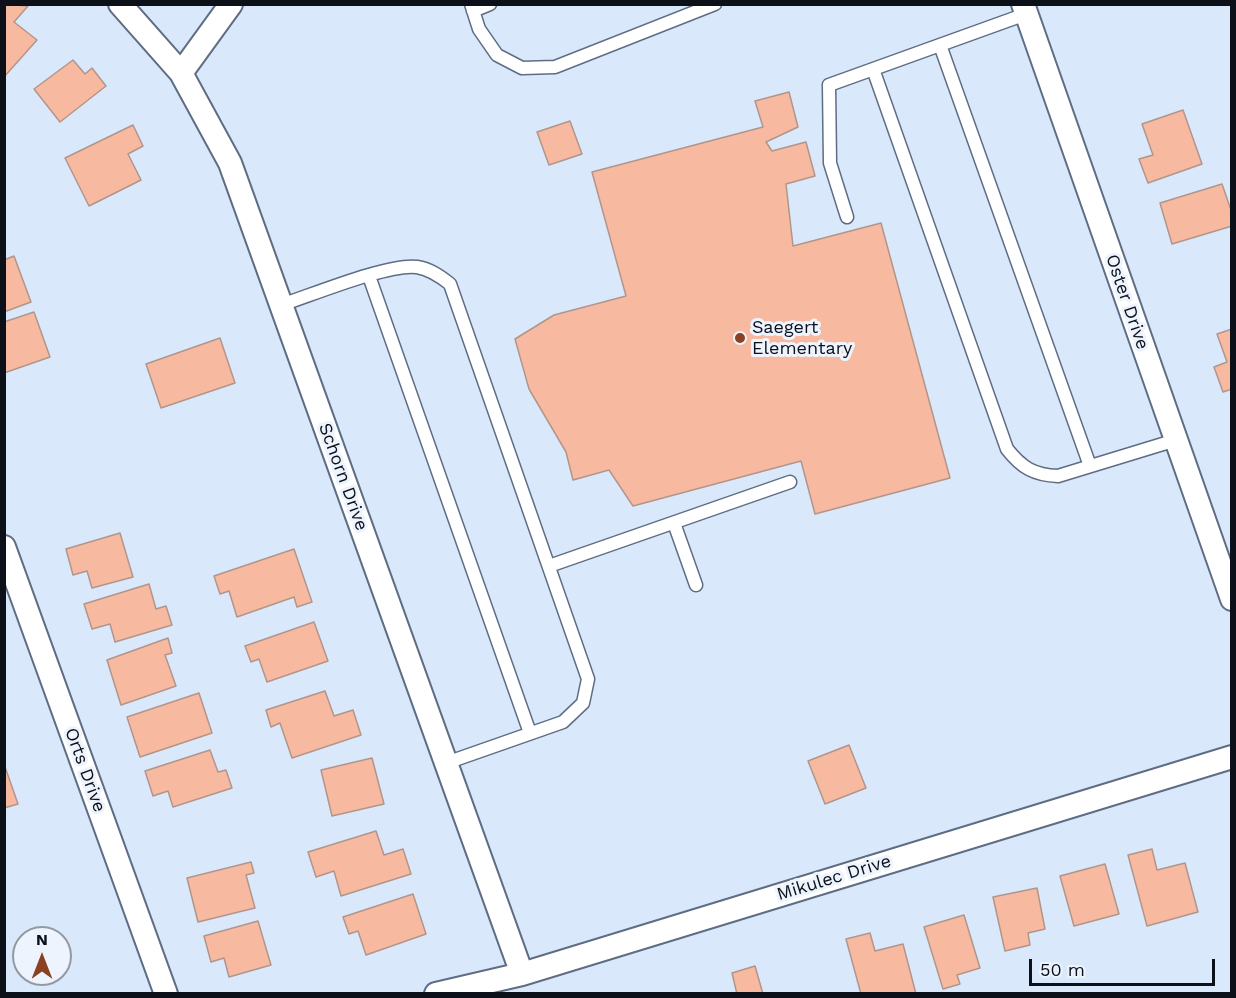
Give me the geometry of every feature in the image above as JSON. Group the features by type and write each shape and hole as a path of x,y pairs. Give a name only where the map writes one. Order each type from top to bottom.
{"street":[{"name":"Schorn Drive","path":"120,4 181,73 230,163 522,974"},
{"path":"181,73 231,4"},
{"name":"Oster Drive","path":"1024,9 1232,599"},
{"name":"Orts Drive","path":"4,547 166,993"},
{"name":"Mikulec Drive","path":"436,993 522,974 1232,757"}],"lane":[{"path":"490,4 472,8 479,29 497,55 522,68 555,67 715,4"},
{"path":"847,217 830,163 829,85 940,45 1024,9"},
{"path":"940,45 1090,466"},
{"path":"873,69 1007,449 1020,466 1038,475 1058,476 1176,440"},
{"path":"281,305 396,267 417,267 436,273 450,284 588,679 583,704 563,722 446,763"},
{"path":"369,276 530,733"},
{"path":"549,566 790,482"},
{"path":"674,523 696,585"}],"building":[{"path":"4,4 28,6 14,22 37,40 4,77"},
{"path":"73,60 85,74 92,68 106,86 60,122 34,89"},
{"path":"789,92 798,127 766,142 772,151 806,142 815,176 786,184 793,246 881,223 950,478 815,514 801,461 633,506 609,470 573,480 566,452 529,389 515,339 554,315 626,296 592,172 763,127 755,101"},
{"path":"1183,110 1202,164 1148,183 1139,159 1153,155 1142,124"},
{"path":"570,121 582,154 549,165 537,132"},
{"path":"133,125 143,146 128,154 141,180 89,206 65,158"},
{"path":"1222,184 1232,213 1232,226 1172,244 1160,203"},
{"path":"14,256 31,302 4,312 4,260"},
{"path":"34,312 50,357 4,373 4,322"},
{"path":"1232,329 1232,389 1223,392 1214,367 1227,362 1217,334"},
{"path":"220,338 235,383 161,408 146,364"},
{"path":"120,533 133,577 92,588 87,571 73,575 66,549"},
{"path":"294,549 312,602 297,607 294,597 237,617 229,591 220,594 214,576"},
{"path":"149,584 156,609 166,606 172,625 115,642 110,624 92,629 84,604"},
{"path":"314,622 328,661 267,682 259,659 251,662 245,646"},
{"path":"168,638 172,653 165,655 176,686 121,705 107,660"},
{"path":"325,691 334,716 353,710 361,735 292,758 280,723 271,727 266,710"},
{"path":"199,693 212,733 140,757 127,717"},
{"path":"849,745 866,788 825,804 808,761"},
{"path":"210,750 218,772 226,770 232,788 173,807 168,791 153,796 145,771"},
{"path":"372,758 384,804 332,816 321,770"},
{"path":"4,764 18,804 4,808"},
{"path":"376,831 384,855 403,849 411,874 341,896 334,871 316,877 308,852"},
{"path":"1152,849 1157,870 1185,863 1198,912 1147,926 1128,855"},
{"path":"251,862 254,873 246,875 255,908 198,922 187,878"},
{"path":"1105,864 1119,914 1074,926 1060,876"},
{"path":"1037,888 1045,929 1028,933 1030,945 1005,951 993,897"},
{"path":"413,894 426,934 366,955 358,931 349,934 343,917"},
{"path":"964,915 980,968 957,975 960,984 943,989 924,927"},
{"path":"258,921 271,965 229,977 224,958 211,962 204,936"},
{"path":"870,933 875,951 903,944 916,994 861,994 846,939"},
{"path":"755,966 763,994 737,994 732,973"}],"place":[{"name":"Saegert Elementary","path":"740,338"}]}
